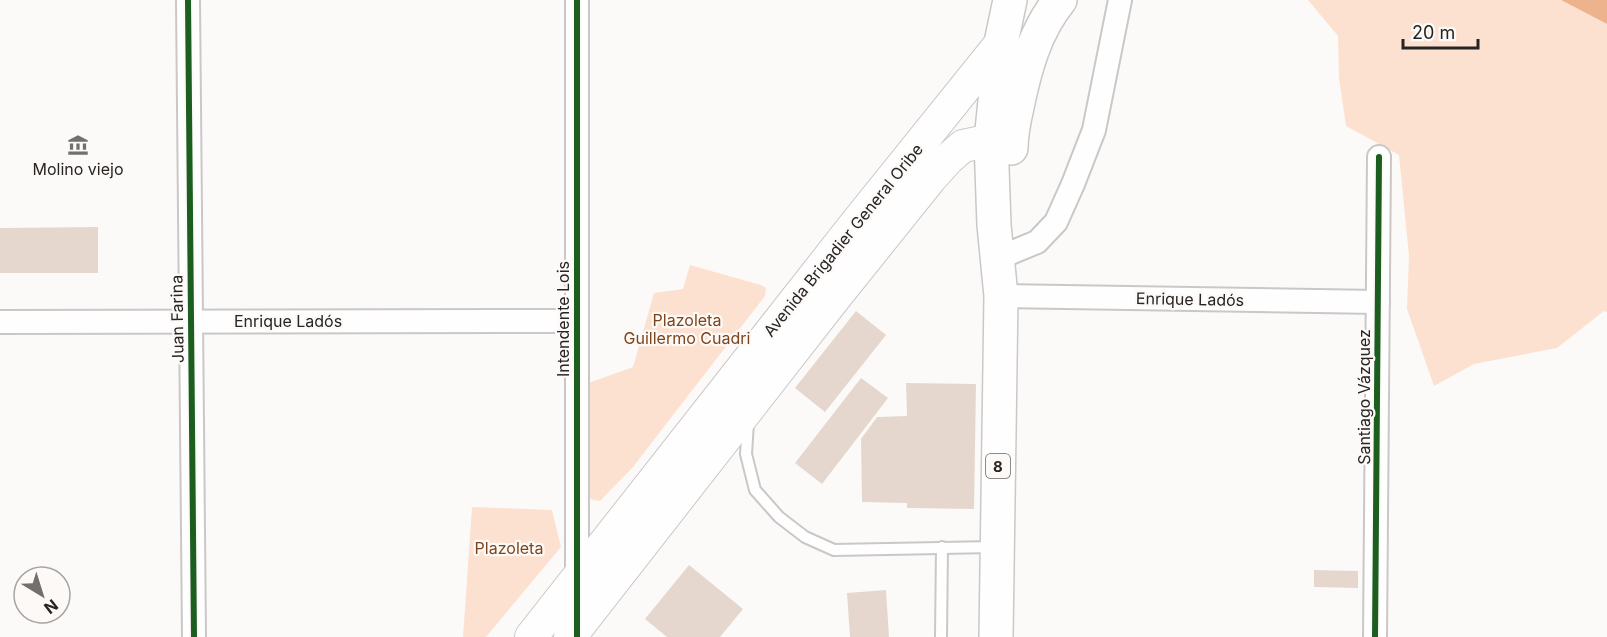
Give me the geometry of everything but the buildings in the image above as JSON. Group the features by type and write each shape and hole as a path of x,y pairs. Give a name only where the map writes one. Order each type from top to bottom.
{"highway":[{"name":"8","path":"996,637 1001,296 994,225 1001,138 1001,43 1010,0"},
{"name":"8","path":"1001,296 1012,232 1001,138 1025,68 1047,16 1060,0"}],"main road":[{"name":"Avenida Brigadier General Oribe","path":"531,637 577,579 737,399 865,236 1001,43"},
{"name":"Avenida Brigadier General Oribe","path":"865,236 963,146 1001,138"},
{"name":"Avenida Brigadier General Oribe","path":"575,634 737,399"}],"street":[{"name":"Juan Farina","path":"188,0 194,637"},
{"name":"Intendente Lois","path":"575,634 577,579 577,0"},
{"path":"1008,254 1037,242 1056,222 1094,129 1120,0"},
{"name":"Santiago Vázquez","path":"1375,637 1379,158"},
{"name":"Enrique Ladós","path":"1001,296 1378,302"},
{"name":"Enrique Ladós","path":"0,322 577,321"}],"lane":[{"path":"737,399 746,454 755,490 779,517 805,537 834,550 997,547"},
{"path":"941,637 942,547"}],"green space":[{"path":"1308,0 1561,0 1607,24 1607,312 1604,311 1557,348 1474,364 1434,386 1407,309 1409,256 1399,155 1346,126 1339,78 1338,36"},
{"name":"Plazoleta Guillermo Cuadri","path":"690,265 761,285 766,288 765,296 633,467 600,501 593,500 582,494 583,385 633,367 654,293 683,289"},
{"name":"Plazoleta","path":"472,507 552,510 561,547 486,637 463,637"}],"shaded area":[{"path":"1561,0 1607,0 1607,24"}],"cycle path":[{"path":"188,0 194,637"},
{"path":"577,0 577,637"},
{"path":"1375,637 1379,157"}],"place":[{"name":"Molino viejo","path":"78,145"}]}
